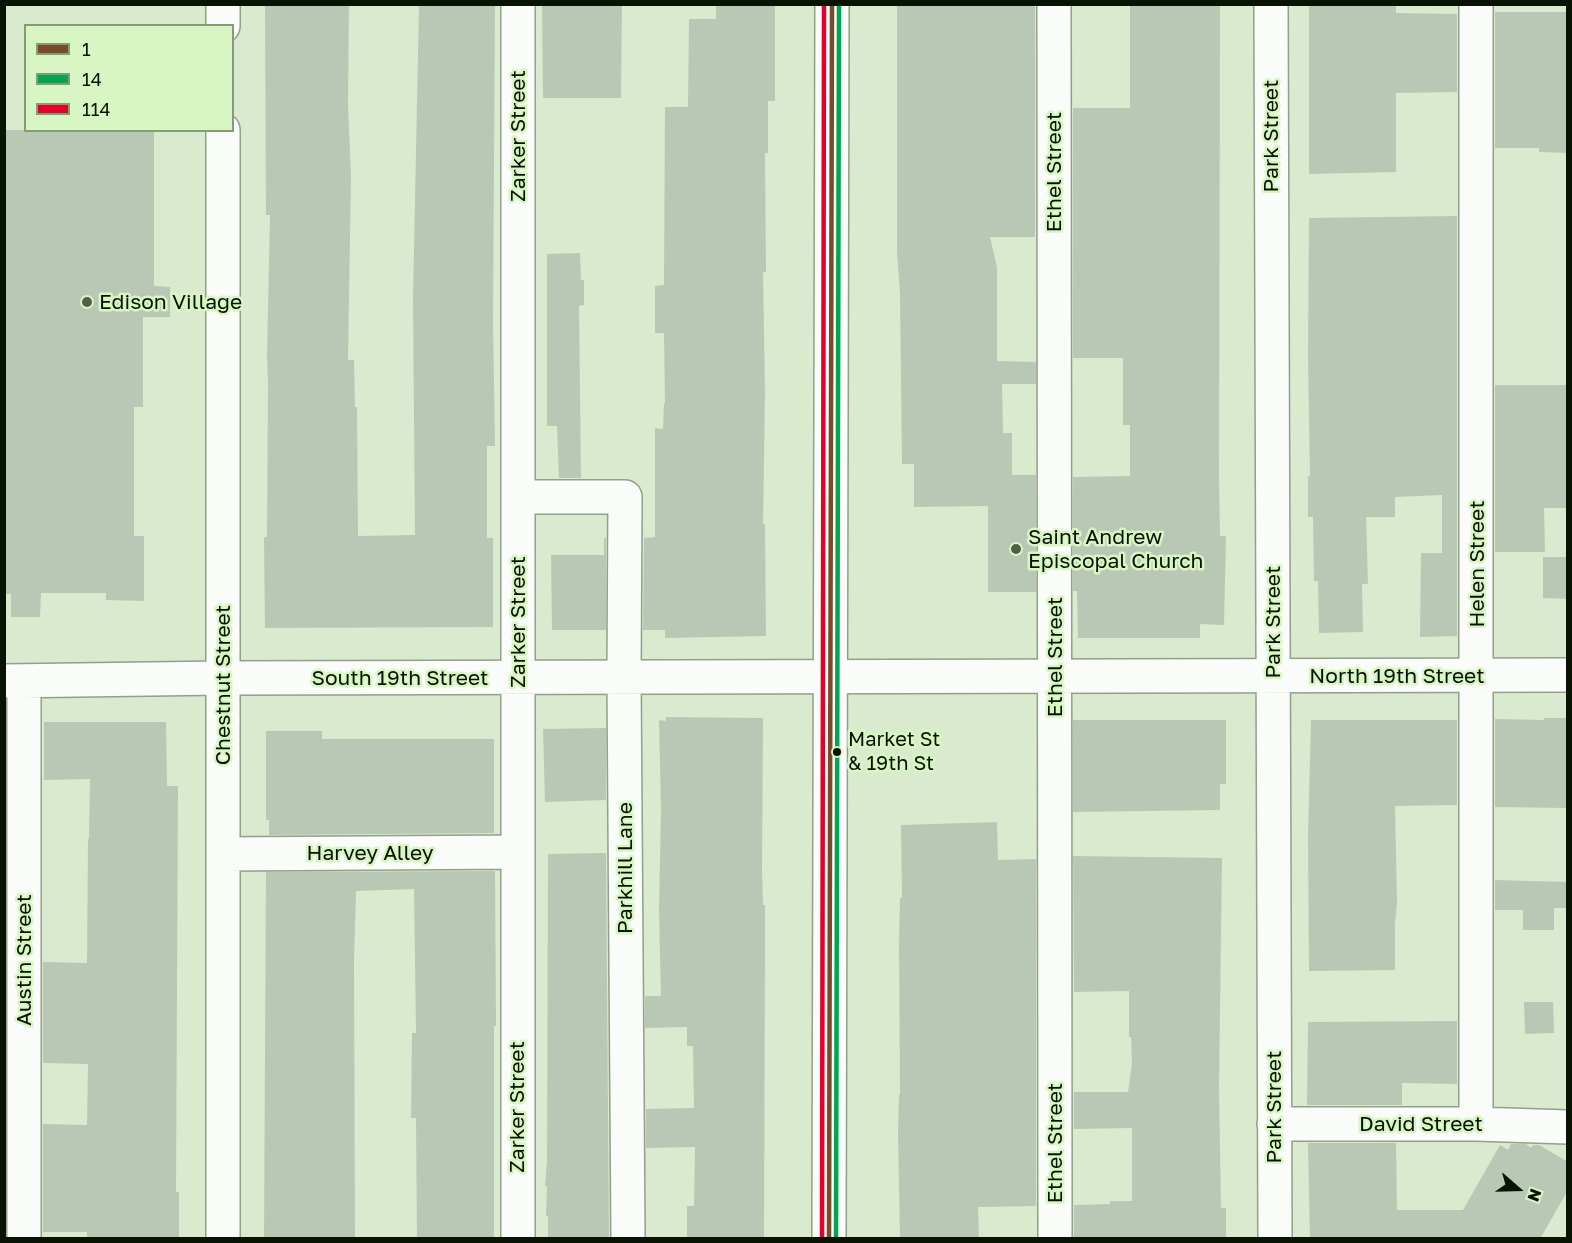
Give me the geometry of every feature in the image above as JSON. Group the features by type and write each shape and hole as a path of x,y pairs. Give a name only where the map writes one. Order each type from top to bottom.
{"street":[{"path":"223,4 223,24"},
{"name":"Zarker Street","path":"518,4 518,1239"},
{"path":"829,1239 831,4"},
{"name":"Ethel Street","path":"1054,4 1055,1239"},
{"name":"Park Street","path":"1271,4 1275,1239"},
{"name":"Helen Street","path":"1476,4 1476,1124"},
{"name":"Chestnut Street","path":"223,132 223,1239"},
{"name":"Parkhill Lane","path":"518,497 625,497 628,1239"},
{"name":"North 19th Street","path":"831,678 1568,675"},
{"name":"South 19th Street","path":"14,682 223,678 831,678"},
{"name":"Austin Street","path":"14,682 24,1239"},
{"name":"Harvey Alley","path":"223,854 517,852"},
{"name":"David Street","path":"1274,1124 1476,1124 1568,1127"}],"building":[{"path":"265,4 349,4 348,104 351,176 348,360 354,360 355,407 357,407 358,536 415,535 413,299 419,4 495,4 493,321 495,446 487,446 487,538 493,538 493,627 265,628 264,537 267,537 270,215 266,215"},
{"path":"542,4 622,4 621,98 543,98"},
{"path":"716,4 775,4 775,101 768,101 768,153 765,153 766,272 763,272 765,392 763,524 765,524 766,636 665,638 665,630 643,630 644,538 655,537 655,428 663,429 665,403 664,333 655,333 655,286 664,285 665,107 688,107 689,19 716,19"},
{"path":"897,4 1035,4 1035,237 990,237 997,267 997,361 1036,362 1036,384 1002,384 1003,433 1012,433 1012,475 1036,475 1036,592 988,592 988,506 914,507 914,464 902,464 900,293 897,252"},
{"path":"1130,4 1220,4 1219,477 1220,536 1226,536 1224,625 1200,624 1200,638 1078,638 1077,591 1073,591 1073,477 1130,476 1130,425 1123,425 1123,358 1073,358 1073,108 1130,108"},
{"path":"1309,4 1396,4 1396,13 1457,14 1457,92 1396,93 1396,172 1309,174"},
{"path":"1495,12 1568,12 1568,153 1539,152 1539,148 1495,148"},
{"name":"Edison Village","path":"4,130 154,132 154,286 170,287 170,317 143,317 143,407 134,407 134,536 144,536 144,601 106,600 106,593 41,593 40,617 11,617 11,594 4,594"},
{"path":"1457,216 1457,636 1420,637 1421,553 1442,553 1442,495 1395,497 1395,517 1366,517 1368,584 1362,584 1363,632 1319,633 1318,581 1314,581 1313,517 1308,517 1308,476 1310,476 1309,218"},
{"path":"580,253 581,280 584,280 584,305 579,306 581,478 559,478 557,426 547,426 547,254"},
{"path":"1495,385 1568,385 1568,508 1544,508 1545,552 1495,552"},
{"path":"604,538 606,538 606,630 552,630 551,555 604,555"},
{"path":"1543,557 1568,557 1568,599 1543,598"},
{"path":"666,717 763,718 764,1239 687,1239 687,1206 694,1206 695,1147 646,1148 646,1109 694,1108 693,1046 687,1046 687,1027 645,1028 645,996 661,996 659,720 666,721"},
{"path":"1544,718 1568,718 1568,808 1495,807 1495,719 1544,720"},
{"path":"1073,720 1226,720 1226,784 1220,784 1220,810 1073,812"},
{"path":"1311,720 1457,720 1457,805 1395,806 1397,903 1395,970 1309,971 1308,835"},
{"path":"44,722 166,722 167,786 178,786 176,1192 179,1192 179,1238 87,1237 87,1232 43,1232 43,1124 87,1125 88,1064 43,1063 43,962 87,963 90,779 44,780"},
{"path":"606,728 606,800 545,802 543,729"},
{"path":"266,731 322,731 322,739 494,739 494,833 269,835 269,820 266,820"},
{"path":"997,822 998,860 1036,859 1036,1206 978,1207 979,1239 900,1239 898,1134 901,825"},
{"path":"606,853 609,1239 548,1239 547,1186 545,1186 548,854"},
{"path":"1073,856 1222,858 1219,1088 1221,1208 1226,1208 1226,1239 1074,1239 1074,1205 1132,1201 1132,1128 1074,1129 1074,1092 1128,1092 1132,1063 1131,1037 1129,1037 1129,991 1074,992"},
{"path":"495,871 494,1239 417,1239 416,1118 411,1118 412,1033 416,1033 414,889 356,891 354,960 355,1239 264,1239 266,872"},
{"path":"1495,880 1568,882 1568,908 1554,908 1554,930 1523,930 1523,910 1495,910"},
{"path":"1524,1002 1553,1002 1554,1033 1525,1034"},
{"path":"1457,1021 1457,1084 1402,1083 1402,1105 1307,1105 1308,1022"},
{"path":"1308,1143 1396,1143 1397,1210 1463,1210 1500,1145 1508,1150 1511,1144 1526,1144 1531,1148 1533,1145 1539,1145 1568,1162 1568,1190 1540,1239 1310,1239"}],"transit line":[{"name":"114","path":"822,1238 824,4"},
{"name":"1","path":"829,1238 832,4"},
{"name":"14","path":"836,1238 839,4"}],"place":[{"name":"Edison Village","path":"87,302"},
{"name":"Saint Andrew Episcopal Church","path":"1016,549"},
{"name":"Market St & 19th St","path":"837,752"}]}
